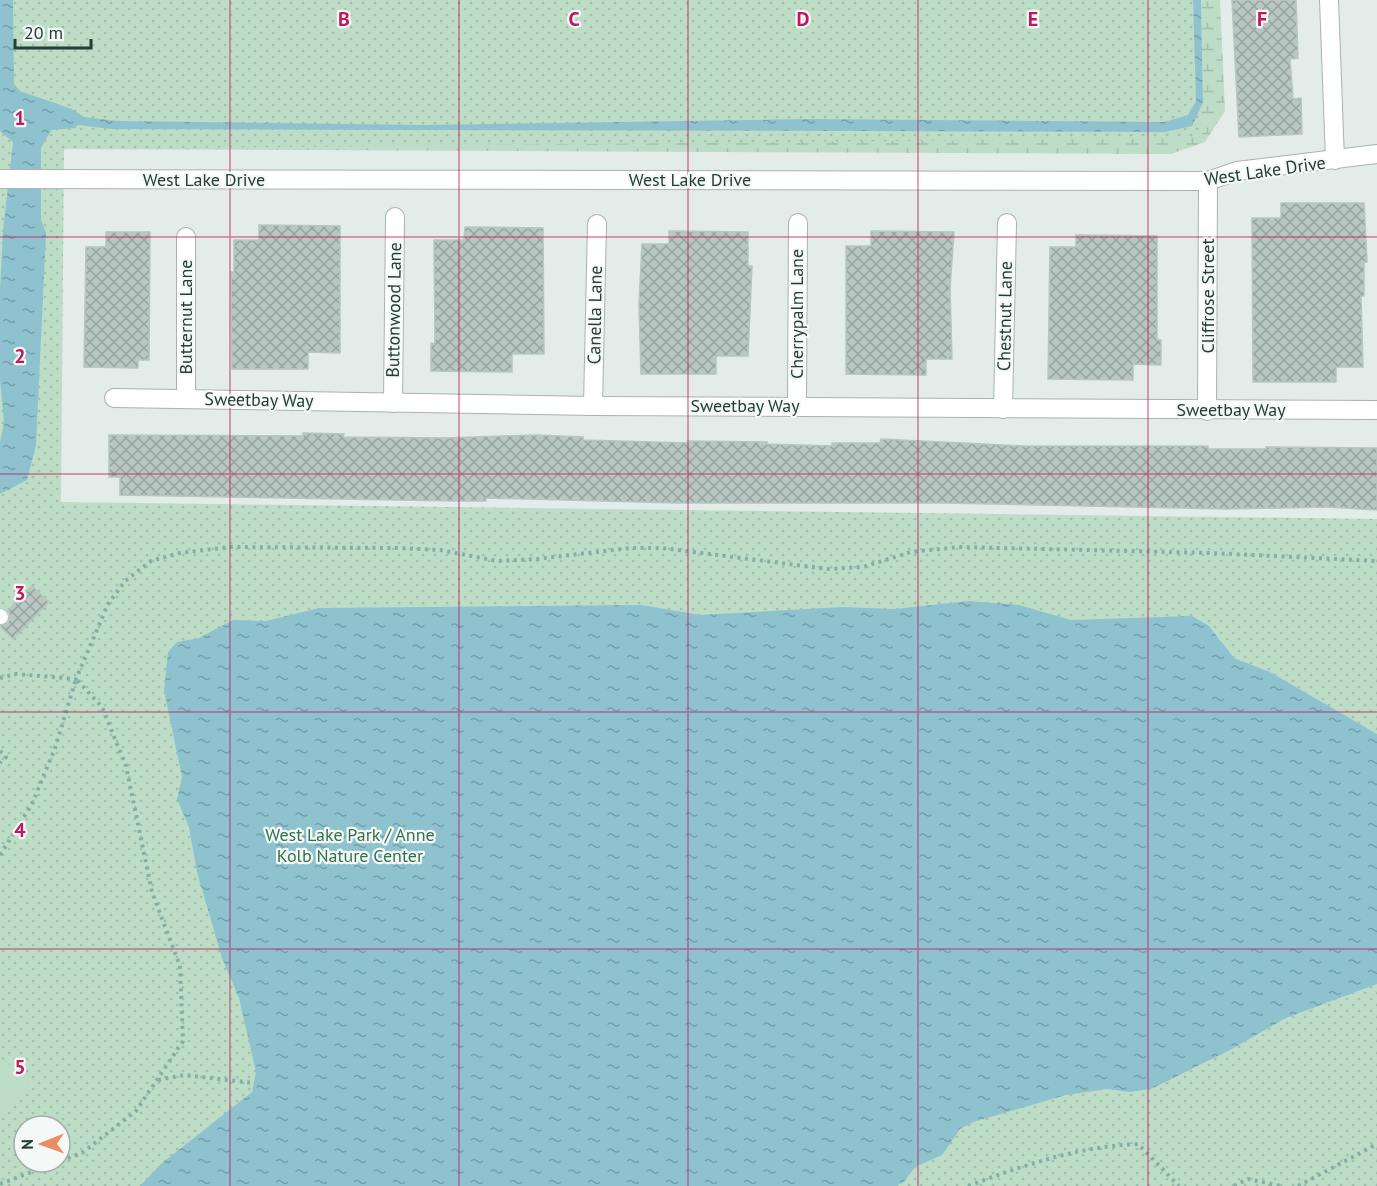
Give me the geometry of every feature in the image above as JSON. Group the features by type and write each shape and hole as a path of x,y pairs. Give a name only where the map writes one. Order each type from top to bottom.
{"street":[{"path":"1329,0 1335,160"},
{"name":"West Lake Drive","path":"0,179 1209,181 1237,171 1377,154"},
{"name":"Cliffrose Street","path":"1207,411 1209,181"},
{"name":"Buttonwood Lane","path":"393,403 395,217"},
{"name":"Cherrypalm Lane","path":"797,406 798,223"},
{"name":"Chestnut Lane","path":"1002,410 1006,223"},
{"name":"Canella Lane","path":"593,406 597,224"},
{"name":"Butternut Lane","path":"186,237 186,398"},
{"name":"Sweetbay Way","path":"114,398 1002,410 1377,410"}],"path":[{"path":"0,855 32,804 55,748 75,679 108,604 125,581 151,561 180,553 230,547 398,548 440,550 497,561 537,560 630,548 662,548 828,569 863,567 911,552 959,547 1211,553 1377,561"},
{"path":"0,678 16,674 75,679 102,707 126,766 152,892 180,966 183,1041 136,1111 82,1153 72,1157"},
{"path":"0,751 6,757 0,763"},
{"path":"157,1080 184,1075 254,1083"},
{"path":"968,1186 1042,1158 1101,1145 1138,1144 1179,1186"},
{"path":"1298,1186 1377,1144"},
{"path":"0,1184 27,1174"},
{"path":"1234,1186 1248,1179 1281,1186"}],"green space":[{"name":"West Lake Park / Anne Kolb Nature Center","path":"0,0 1195,0 1202,138 64,149 61,502 1377,519 1377,1186 0,1186"},
{"path":"1201,0 1220,0 1225,111 1205,142 1171,154 64,149 1203,102"},
{"path":"0,1057 30,1081 0,1119"}],"water":[{"path":"0,0 13,0 14,84 20,91 72,109 84,117 118,121 421,125 811,119 1164,122 1188,115 1196,101 1193,0 1201,0 1203,102 1192,126 1165,132 111,129 77,125 76,128 51,130 41,148 41,220 46,233 36,445 27,480 0,494 0,442 4,423 0,379 0,290 3,231 13,142 0,131"},
{"path":"969,601 1019,605 1071,620 1192,616 1209,626 1234,658 1270,672 1377,734 1377,984 1286,1018 1232,1049 1151,1089 1130,1092 1107,1089 1066,1095 973,1122 960,1129 942,1155 915,1167 904,1182 896,1186 140,1186 161,1164 252,1092 256,1072 239,998 222,958 197,872 189,827 177,799 182,777 164,690 168,652 177,642 199,638 233,620 266,621 319,608 641,605 701,615 842,607 895,609"}],"building":[{"path":"1232,0 1296,0 1298,58 1290,59 1293,99 1301,98 1302,134 1239,137"},
{"path":"1281,203 1364,203 1367,262 1364,262 1364,296 1361,296 1363,367 1336,367 1336,382 1253,382 1252,218 1281,218"},
{"path":"259,225 340,226 340,353 308,352 308,369 232,369 231,272 234,272 234,240 259,240"},
{"path":"465,227 543,228 544,354 512,354 512,372 431,371 431,343 435,344 434,240 464,240"},
{"path":"669,231 748,232 748,266 752,266 748,356 716,356 716,374 641,374 639,304 642,244 669,244"},
{"path":"871,231 954,232 950,288 952,359 926,359 926,375 846,374 846,246 871,246"},
{"path":"106,232 150,232 149,360 138,360 138,368 84,367 86,247 106,247"},
{"path":"1076,235 1157,236 1157,340 1161,340 1161,365 1133,364 1133,380 1048,379 1050,247 1076,247"},
{"path":"303,433 344,434 343,437 446,438 536,435 583,437 583,440 688,443 688,441 767,442 767,444 832,446 832,443 880,443 881,439 1025,446 1208,446 1208,449 1377,448 1377,510 1328,507 1227,509 943,503 677,503 486,498 486,501 456,501 120,495 120,477 109,477 109,435 303,436"},
{"path":"32,586 49,602 13,639 0,626 8,623 10,615 8,611"}]}
